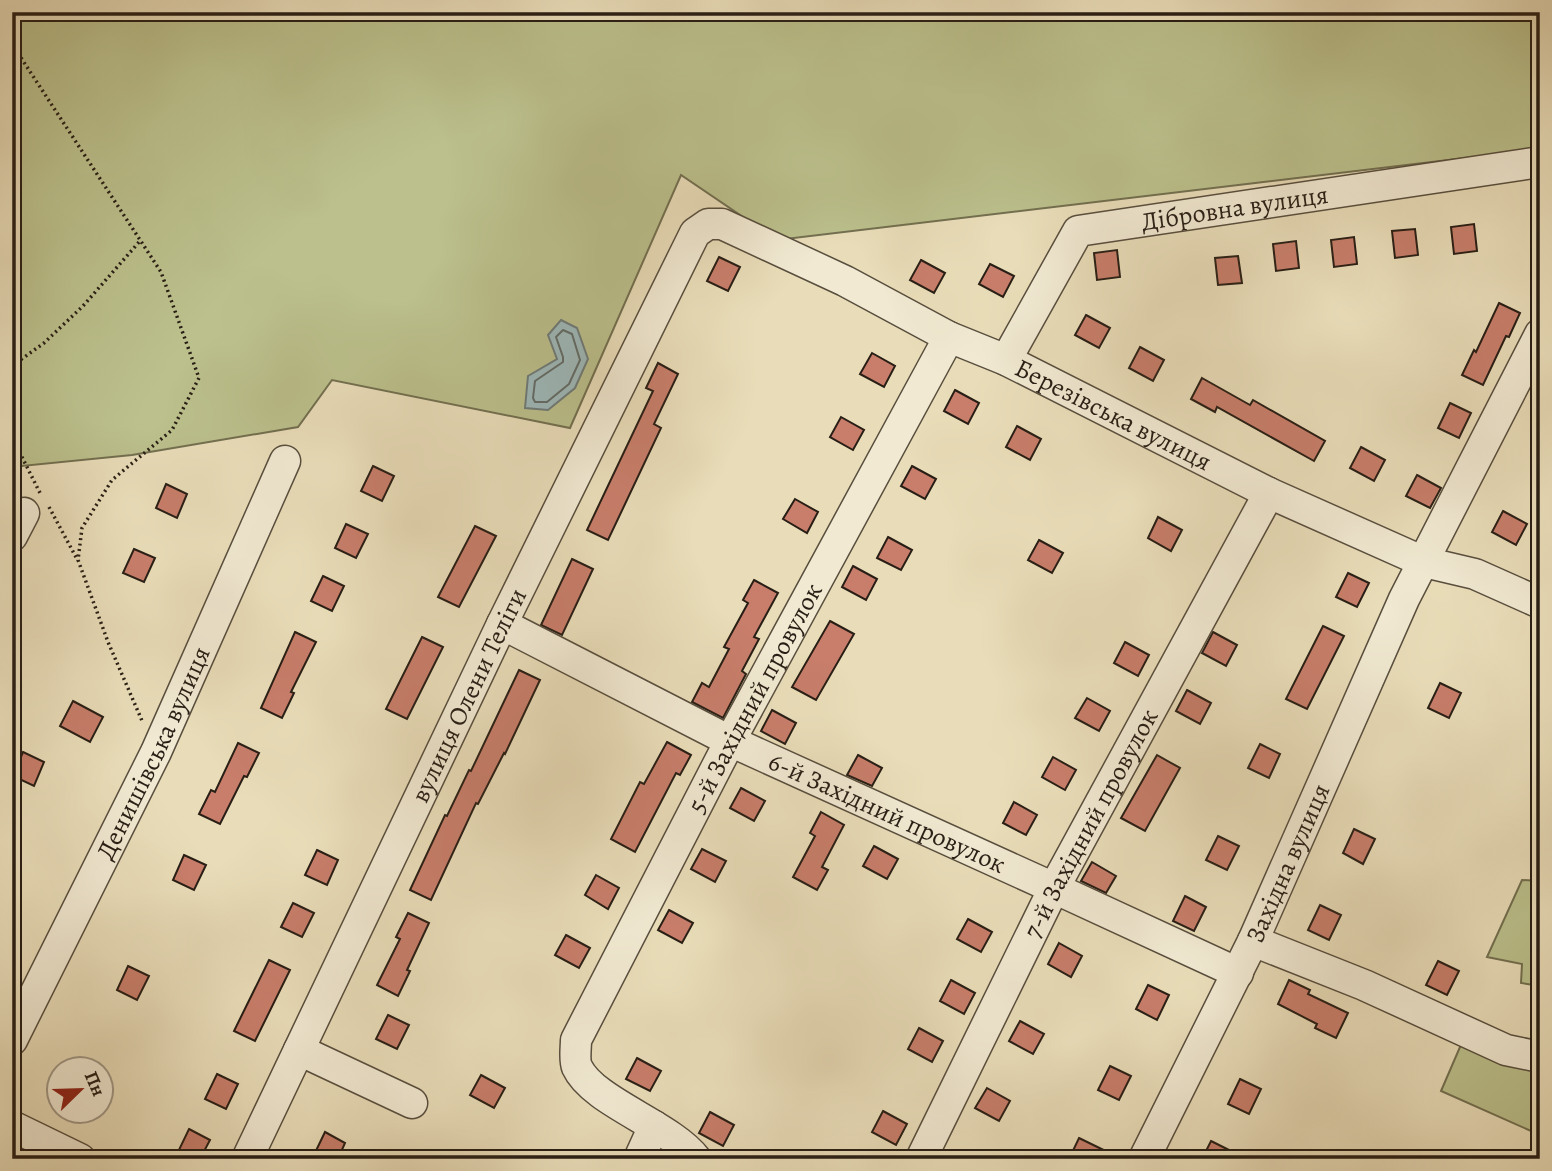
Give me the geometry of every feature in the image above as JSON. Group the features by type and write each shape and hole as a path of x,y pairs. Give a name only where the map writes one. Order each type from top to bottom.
{"street":[{"name":"Дібровна вулиця","path":"1006,360 1077,231 1540,162"},
{"name":"Березівська вулиця","path":"695,233 708,224 722,224 845,281 949,337 1006,360 1269,493 1424,562 1475,574 1540,603"},
{"name":"вулиця Олени Теліги","path":"247,1159 502,624 695,233"},
{"name":"Західна вулиця","path":"1144,1159 1238,974 1404,599 1540,334"},
{"name":"5-й Західний провулок","path":"654,1126 590,1084 576,1065 576,1040 730,741 949,337"},
{"name":"Денишівська вулиця","path":"12,1040 156,752 285,461"},
{"name":"7-й Західний провулок","path":"921,1159 1054,888 1269,493"},
{"name":"6-й Західний провулок","path":"502,624 730,741 1238,974"},
{"path":"1253,941 1364,985 1506,1050 1540,1057"},
{"path":"299,1050 412,1103"},
{"path":"12,1126 80,1159"},
{"path":"639,1159 654,1126 691,1152 696,1159"}],"path":[{"path":"12,44 161,272 199,378 172,430 113,481 82,528 78,560"},
{"path":"12,366 44,343 83,306 140,241"},
{"path":"12,437 78,560 108,642 156,752"}],"green space":[{"path":"12,12 1540,12 1540,149 777,240 681,175 570,428 332,380 298,427 132,455 12,467"},
{"path":"1522,880 1540,881 1540,986 1521,983 1522,964 1487,957"},
{"path":"1463,1040 1540,1067 1540,1135 1441,1091"}],"water":[{"path":"561,320 577,328 588,359 575,388 548,410 525,408 528,376 557,359 548,335"}],"building":[{"path":"1474,224 1477,251 1454,254 1451,227"},
{"path":"1415,229 1418,255 1395,258 1392,231"},
{"path":"1354,237 1357,264 1334,267 1331,240"},
{"path":"1296,241 1299,268 1276,271 1273,244"},
{"path":"1117,250 1120,277 1097,280 1094,253"},
{"path":"1238,256 1242,283 1218,285 1215,258"},
{"path":"719,257 740,267 728,291 707,281"},
{"path":"921,260 945,273 934,293 910,280"},
{"path":"990,264 1014,276 1003,297 979,284"},
{"path":"1499,303 1520,313 1483,385 1462,375"},
{"path":"1086,315 1110,328 1099,348 1075,335"},
{"path":"1140,347 1164,360 1153,381 1129,368"},
{"path":"872,353 895,366 884,387 860,374"},
{"path":"658,363 678,374 654,424 661,428 608,540 587,530 653,391 646,388"},
{"path":"1202,378 1250,405 1253,400 1325,441 1314,461 1217,407 1215,412 1191,399"},
{"path":"955,390 979,403 968,424 944,411"},
{"path":"1450,403 1471,413 1459,438 1438,428"},
{"path":"841,417 864,430 853,450 830,437"},
{"path":"1017,426 1041,439 1030,460 1006,447"},
{"path":"1361,447 1385,460 1374,481 1350,468"},
{"path":"373,466 394,476 382,501 361,491"},
{"path":"912,466 936,479 925,499 901,486"},
{"path":"1417,475 1441,488 1430,508 1406,496"},
{"path":"166,484 187,494 177,518 156,508"},
{"path":"795,499 818,512 807,533 783,519"},
{"path":"1503,511 1527,524 1516,545 1492,532"},
{"path":"1158,517 1182,530 1171,551 1148,538"},
{"path":"346,524 368,534 356,558 335,548"},
{"path":"475,526 496,536 459,607 438,597"},
{"path":"888,537 912,550 901,570 877,558"},
{"path":"1039,540 1063,553 1052,573 1028,560"},
{"path":"134,549 155,558 144,582 123,573"},
{"path":"572,559 593,569 562,635 541,625"},
{"path":"853,566 877,579 866,600 842,587"},
{"path":"1348,573 1369,583 1357,607 1336,597"},
{"path":"323,576 344,586 332,611 311,601"},
{"path":"754,580 778,593 754,637 759,639 742,671 746,674 723,718 692,702 702,683 709,687 729,649 724,647 748,603 743,600"},
{"path":"830,621 854,634 816,700 792,687"},
{"path":"1323,626 1344,636 1307,709 1286,699"},
{"path":"295,632 316,642 291,692 294,693 282,718 261,708"},
{"path":"1213,632 1237,645 1226,666 1202,653"},
{"path":"422,637 443,647 407,719 386,709"},
{"path":"1125,642 1149,655 1138,676 1114,663"},
{"path":"519,670 540,680 505,754 478,804 476,803 431,900 410,890"},
{"path":"1440,683 1461,693 1449,718 1428,708"},
{"path":"1187,690 1211,703 1200,724 1176,711"},
{"path":"1087,698 1110,711 1099,731 1075,718"},
{"path":"73,701 103,717 90,742 60,726"},
{"path":"772,710 796,723 785,744 761,731"},
{"path":"667,742 691,755 680,775 676,773 635,852 611,839 640,782 644,784"},
{"path":"238,743 259,753 220,824 199,814 211,790 215,792"},
{"path":"1260,744 1280,754 1269,778 1248,768"},
{"path":"23,752 44,762 34,786 13,776"},
{"path":"858,755 882,768 872,786 847,775"},
{"path":"1157,755 1180,768 1145,831 1121,818"},
{"path":"1053,757 1076,770 1065,790 1042,777"},
{"path":"741,788 765,801 754,821 730,808"},
{"path":"1014,802 1037,815 1026,835 1003,823"},
{"path":"821,812 844,825 822,867 828,870 817,890 793,877 815,836 810,833"},
{"path":"1354,829 1375,839 1363,864 1343,853"},
{"path":"1218,836 1239,846 1227,870 1206,860"},
{"path":"874,846 898,859 887,879 863,866"},
{"path":"702,849 726,861 715,882 691,869"},
{"path":"317,850 338,860 327,885 305,875"},
{"path":"184,855 206,865 194,890 173,880"},
{"path":"1092,862 1116,876 1106,893 1081,881"},
{"path":"596,875 619,888 608,909 585,895"},
{"path":"1185,896 1206,907 1194,931 1173,921"},
{"path":"293,903 314,913 302,937 281,927"},
{"path":"1320,905 1341,915 1329,940 1308,930"},
{"path":"669,910 693,923 682,943 658,930"},
{"path":"408,913 429,923 398,996 377,985 400,939 396,937"},
{"path":"968,919 992,932 981,952 957,939"},
{"path":"566,935 590,948 579,968 555,955"},
{"path":"1059,943 1082,956 1071,977 1048,964"},
{"path":"269,960 290,970 255,1041 234,1031"},
{"path":"1438,961 1459,971 1447,995 1426,985"},
{"path":"128,966 149,976 137,1000 117,990"},
{"path":"951,980 975,993 964,1014 940,1001"},
{"path":"1289,980 1310,990 1308,994 1348,1013 1336,1038 1315,1028 1317,1024 1278,1004"},
{"path":"1148,985 1169,995 1157,1020 1136,1009"},
{"path":"388,1015 409,1025 397,1049 376,1039"},
{"path":"1020,1021 1044,1034 1033,1054 1009,1041"},
{"path":"919,1028 943,1041 932,1062 908,1049"},
{"path":"637,1058 661,1071 650,1091 626,1079"},
{"path":"1110,1066 1131,1076 1119,1100 1098,1090"},
{"path":"217,1074 238,1084 226,1109 205,1099"},
{"path":"481,1075 505,1088 494,1108 470,1095"},
{"path":"1240,1079 1261,1089 1249,1114 1228,1104"},
{"path":"987,1088 1010,1101 999,1121 975,1108"},
{"path":"883,1111 907,1124 896,1145 872,1132"},
{"path":"710,1112 734,1125 723,1146 699,1133"},
{"path":"189,1129 210,1140 200,1159 187,1159 177,1154"},
{"path":"325,1132 345,1143 338,1159 312,1159"},
{"path":"1079,1138 1122,1159 1069,1159"},
{"path":"1211,1141 1247,1159 1202,1159"}]}
